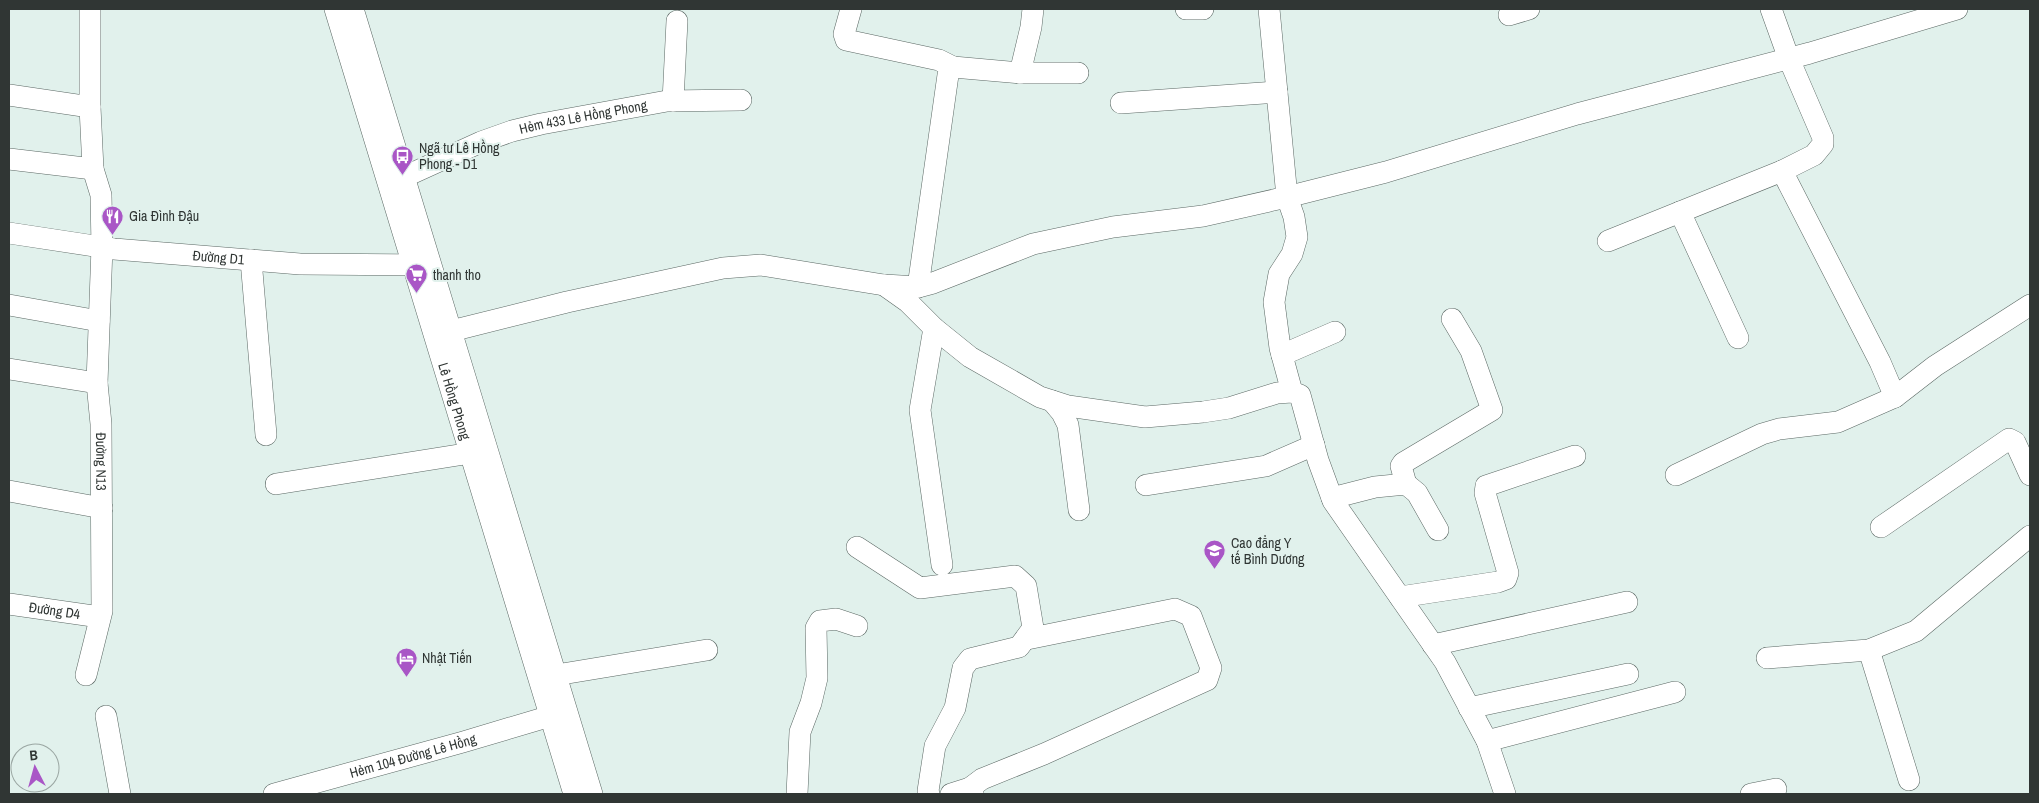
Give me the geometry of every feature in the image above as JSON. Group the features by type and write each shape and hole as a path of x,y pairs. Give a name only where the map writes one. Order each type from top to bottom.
{"street":[{"name":"Đường N13","path":"86,675 102,611 101,424 98,383 102,247 101,195 93,170 90,107 90,9"},
{"name":"Lê Hồng Phong","path":"334,9 422,265 556,676 559,713 574,794"},
{"name":"Lê Hồng Phong","path":"353,9 404,178 422,265"},
{"path":"851,9 844,34 846,40 939,60 953,67 1020,72 1078,73"},
{"path":"1020,72 1032,27 1033,9"},
{"path":"1186,9 1203,9"},
{"path":"1270,9 1288,197 1297,237 1292,254 1279,274 1274,302 1282,355 1292,392"},
{"path":"1509,15 1529,9"},
{"path":"1608,241 1782,171 1814,155 1823,144 1823,138 1789,59 1771,9"},
{"path":"443,333 567,302 723,268 761,265 884,285 918,287 1034,244 1113,227 1203,216 1288,197 1386,172 1578,114 1789,59 1957,9"},
{"path":"673,101 677,21"},
{"path":"918,287 948,75 953,67"},
{"path":"1121,103 1277,92"},
{"path":"9,95 90,107"},
{"name":"Hẻm 433 Lê Hồng Phong","path":"404,178 458,152 512,131 585,115 673,101 741,100"},
{"path":"9,159 93,170"},
{"path":"1782,171 1880,362 1895,397"},
{"path":"1680,212 1738,338"},
{"name":"Đường D1","path":"9,232 102,247 300,264 422,265"},
{"path":"252,260 266,436"},
{"path":"884,285 908,302 934,328 970,357 1040,397 1068,406 1145,417 1229,408 1277,393 1292,392 1300,396 1332,498 1345,520 1445,662 1487,741 1505,794"},
{"path":"9,305 99,321"},
{"path":"1676,475 1762,434 1779,429 1838,422 1895,397 1935,366 2030,305"},
{"path":"1438,530 1417,493 1406,484 1401,466 1403,463 1492,410 1471,351 1452,319"},
{"path":"934,328 920,410 942,565"},
{"path":"1282,355 1335,332"},
{"name":"Lê Hồng Phong","path":"443,333 471,453 559,713 592,794"},
{"path":"9,369 98,383"},
{"path":"1052,401 1062,413 1068,426 1079,510"},
{"path":"1881,527 2009,439 2015,442 2030,475"},
{"path":"1146,485 1266,466 1314,445"},
{"path":"276,484 471,453"},
{"path":"1400,597 1498,582 1506,579 1508,573 1485,492 1486,486 1575,456"},
{"path":"1332,498 1375,487 1406,484"},
{"path":"9,491 102,508"},
{"path":"1767,658 1869,650 1916,631 2030,536"},
{"path":"858,547 920,588 1015,576 1026,586 1034,628 1019,647 970,659 963,668 955,708 935,746 928,791 930,794"},
{"path":"1433,645 1628,602"},
{"name":"Đường D4","path":"9,604 100,617"},
{"path":"965,792 982,779 1044,754 1207,680 1211,668 1191,616 1175,609 1027,639"},
{"path":"797,794 800,732 811,703 816,678 816,628 820,621 836,619 857,626"},
{"path":"556,676 707,650"},
{"path":"1869,650 1909,780"},
{"path":"1469,708 1628,674"},
{"path":"1487,741 1675,692"},
{"name":"Hẻm 104 Đường Lê Hồng","path":"274,794 463,742 559,713"},
{"path":"106,716 120,794"},
{"path":"1751,794 1776,788"}],"place":[{"name":"Ngã tư Lê Hồng Phong - D1","path":"403,175"},
{"name":"Gia Đình Đậu","path":"113,235"},
{"name":"thanh tho","path":"417,294"},
{"name":"Cao đẳng Y tế Bình Dương","path":"1215,570"},
{"name":"Nhật Tiến","path":"406,677"}]}
